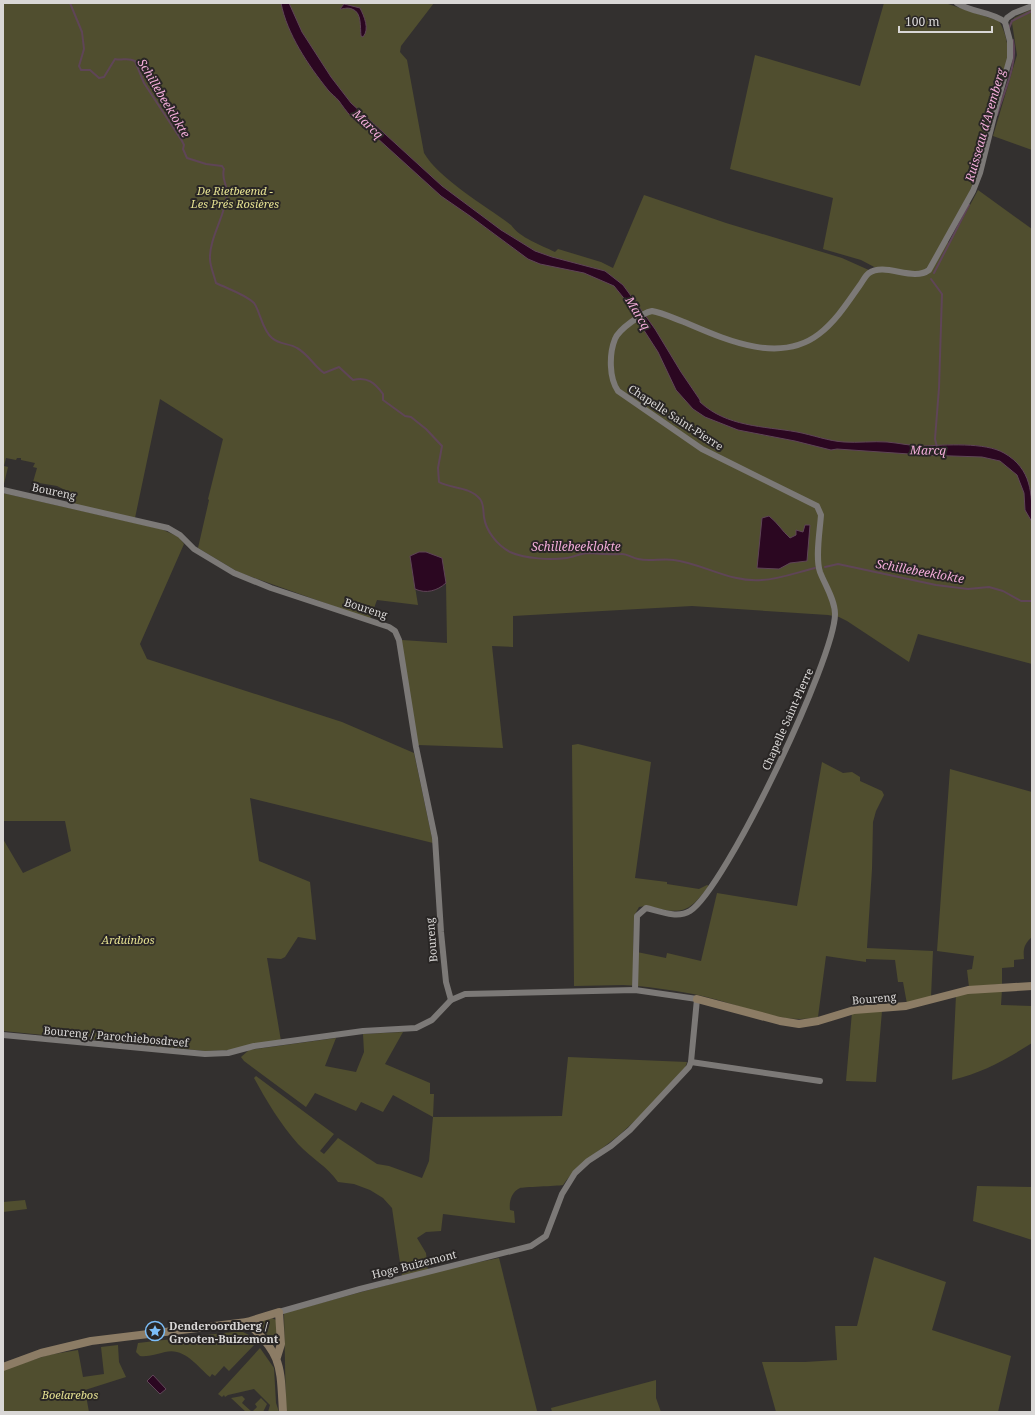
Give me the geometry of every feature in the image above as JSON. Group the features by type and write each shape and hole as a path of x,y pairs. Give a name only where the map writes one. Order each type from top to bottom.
{"street":[{"path":"957,3 974,10 996,16 1005,22 1010,15 1032,6"},
{"name":"Chapelle Saint-Pierre","path":"635,990 637,916 646,908 682,915 697,905 717,878 748,826 802,716 828,647 836,614 820,571 821,514 817,506 702,449 618,391 612,382 611,372 615,339 630,323 649,312 668,315 743,343 766,349 783,349 818,336 828,327 863,280 873,271 887,270 920,274 929,270 973,191 980,173 1010,58 1010,41 1005,22"},
{"name":"Boureng","path":"3,490 57,504 114,514 168,528 180,535 198,552 234,573 271,588 389,627 395,631 399,640 416,747 435,838 441,932 446,982 451,1000"},
{"name":"Boureng","path":"228,1053 254,1046 363,1031 416,1028 432,1020 451,1000 465,994 635,990 697,999 780,1021 803,1023 818,1021 854,1010 906,1006 968,990 1032,986"},
{"path":"697,999 691,1062 820,1081"},
{"name":"Boureng / Parochiebosdreef","path":"3,1035 205,1054 228,1053"},
{"name":"Hoge Buizemont","path":"3,1367 41,1353 92,1341 247,1322 360,1289 531,1246 542,1240 550,1230 562,1194 575,1173 588,1161 611,1146 630,1130 684,1073 691,1062"},
{"path":"277,1357 281,1344 279,1312"},
{"path":"247,1322 272,1348 277,1357 282,1377 283,1412"}],"green space":[{"name":"De Rietbeemd - Les Prés Rosières","path":"3,3 434,3 401,46 400,52 407,60 424,153 440,173 511,225 520,234 555,252 558,249 601,262 613,268 644,195 726,223 842,258 871,271 926,273 947,242 950,243 978,190 1032,229 1032,664 918,634 909,662 847,621 839,617 828,615 692,606 513,616 513,647 492,646 503,748 418,745 401,641 447,643 446,583 442,565 410,556 418,605 377,600 370,619 238,572 198,548 208,499 223,439 160,399 135,518 69,505 71,493 57,486 33,482 37,468 33,467 35,463 21,460 21,458 17,458 16,460 6,458 4,466 8,467 3,488"},
{"path":"884,3 945,3 999,21 1007,43 1008,58 977,172 968,196 929,268 920,272 878,269 861,260 823,249 833,198 730,169 755,55 860,86"},
{"path":"1032,9 1032,150 993,136 1017,55 1012,23 1014,18"},
{"name":"Arduinbos","path":"3,493 161,529 179,537 184,544 140,644 147,659 342,722 414,753 433,843 250,798 259,861 310,882 316,940 298,937 285,957 281,959 267,958 281,1041 230,1050 205,1051 3,1031 3,839 23,873 71,851 65,821 3,821"},
{"path":"578,744 651,762 635,878 667,882 667,884 699,889 707,885 709,886 694,904 683,910 669,911 649,906 639,907 634,916 633,960 637,961 637,952 666,958 667,953 701,961 717,893 797,906 822,762 843,773 852,772 860,777 860,781 882,791 884,795 876,811 873,822 872,869 867,948 933,951 931,997 907,1004 903,982 898,982 895,960 866,959 866,962 826,956 818,1017 803,1019 772,1016 708,997 658,988 623,985 574,986 572,745"},
{"path":"950,769 1032,792 1032,937 1027,942 1025,947 1024,959 1014,960 1014,967 1002,968 1002,984 969,987 967,970 972,969 974,956 937,951"},
{"path":"1002,990 1001,1005 1032,1006 1032,1043 994,1065 964,1077 952,1080 956,995"},
{"path":"882,1011 876,1082 846,1081 852,1012"},
{"path":"403,1032 385,1064 430,1083 430,1094 434,1094 433,1117 393,1095 383,1112 361,1102 356,1111 315,1093 306,1107 244,1061 241,1057 249,1050 336,1038 325,1066 356,1072 364,1052 363,1034"},
{"path":"568,1057 687,1062 685,1068 642,1114 619,1135 585,1161 563,1185 520,1188 514,1192 510,1201 510,1210 514,1211 515,1223 443,1214 441,1231 426,1232 417,1238 426,1253 428,1270 402,1276 392,1208 383,1198 370,1190 354,1184 338,1182 292,1137 274,1112 254,1078 256,1076 334,1134 320,1151 324,1154 338,1138 377,1164 389,1166 422,1178 429,1161 433,1117 562,1116"},
{"path":"977,1186 1032,1187 1032,1240 973,1221"},
{"path":"25,1200 27,1209 3,1212 3,1202"},
{"path":"874,1257 946,1282 932,1330 1011,1356 998,1412 776,1412 762,1362 837,1360 835,1326 857,1326"},
{"path":"499,1258 537,1411 286,1412 284,1313 450,1268"},
{"path":"272,1318 276,1320 278,1341 275,1343 261,1328 263,1321"},
{"path":"241,1331 251,1336 256,1343 229,1371 224,1366 215,1376 212,1374 210,1377 190,1358 178,1352 172,1351 149,1356 140,1356 136,1352 138,1343"},
{"name":"Boelarebos","path":"118,1345 119,1362 126,1377 85,1390 89,1412 3,1412 3,1370 48,1355 78,1350 83,1377 104,1374 101,1347"},
{"path":"260,1348 274,1368 276,1403 279,1412 268,1412 270,1405 254,1389 225,1397 224,1395 222,1397 218,1394"},
{"path":"656,1380 656,1398 661,1412 552,1412 551,1408"},
{"path":"242,1396 245,1399 242,1403 252,1412 246,1412 231,1398"},
{"path":"261,1398 267,1404 263,1412 252,1412 257,1407 255,1404"}],"water":[{"name":"Marcq","path":"281,3 289,3 302,32 331,77 351,103 442,186 501,230 535,251 605,271 623,285 655,329 700,402 711,410 734,421 746,424 797,432 838,441 887,442 914,446 965,445 986,447 996,450 1013,459 1025,474 1031,492 1032,522 1025,510 1024,493 1017,475 1000,461 982,457 837,449 831,450 795,441 738,430 705,417 693,409 676,390 658,352 638,321 635,312 614,286 584,273 540,264 528,259 441,196 365,127 354,119 328,90 313,70 293,38"},
{"path":"344,4 360,8 365,19 366,26 363,37 361,36 359,16 350,8 340,9"},
{"path":"769,516 790,538 796,535 796,530 803,532 805,525 810,525 807,561 790,563 779,569 757,568 762,518"},
{"path":"419,552 426,552 442,558 446,583 443,586 431,591 419,591 415,589 410,556"},
{"path":"153,1375 166,1389 160,1394 147,1381"}],"waterway":[{"name":"Schillebeeklokte","path":"70,3 82,32 84,49 79,66 81,70 90,70 99,78 104,77 115,59 129,59 135,61 144,83 182,141 184,145 183,149 187,158 206,164 222,166 224,169 223,175 227,193 226,201 210,251 211,265 216,283 241,294 254,303 263,326 272,338 281,343 294,346 324,373 339,367 353,380 362,379 370,381 383,394 383,400 405,416 411,417 426,429 442,446 438,468 439,482 471,492 480,499 483,505 487,527 501,546 516,554 538,558 567,558 588,553 623,554 642,560 674,560 696,565 739,579 751,580 775,578 815,568"},
{"name":"Ruisseau d'Aremberg","path":"1009,28 1012,21 1032,11"},
{"name":"Ruisseau d'Aremberg","path":"997,115 1010,78 1014,58 1013,40"},
{"name":"Ruisseau d'Aremberg","path":"934,273 969,205"},
{"name":"Ruisseau d'Aremberg","path":"931,279 942,294 939,388 935,439 937,447"},
{"name":"Schillebeeklokte","path":"825,567 838,564 936,585 968,589 989,587 1003,591 1021,601 1032,601"}],"place":[{"name":"Denderoordberg / Grooten-Buizemont","path":"155,1331"}]}
